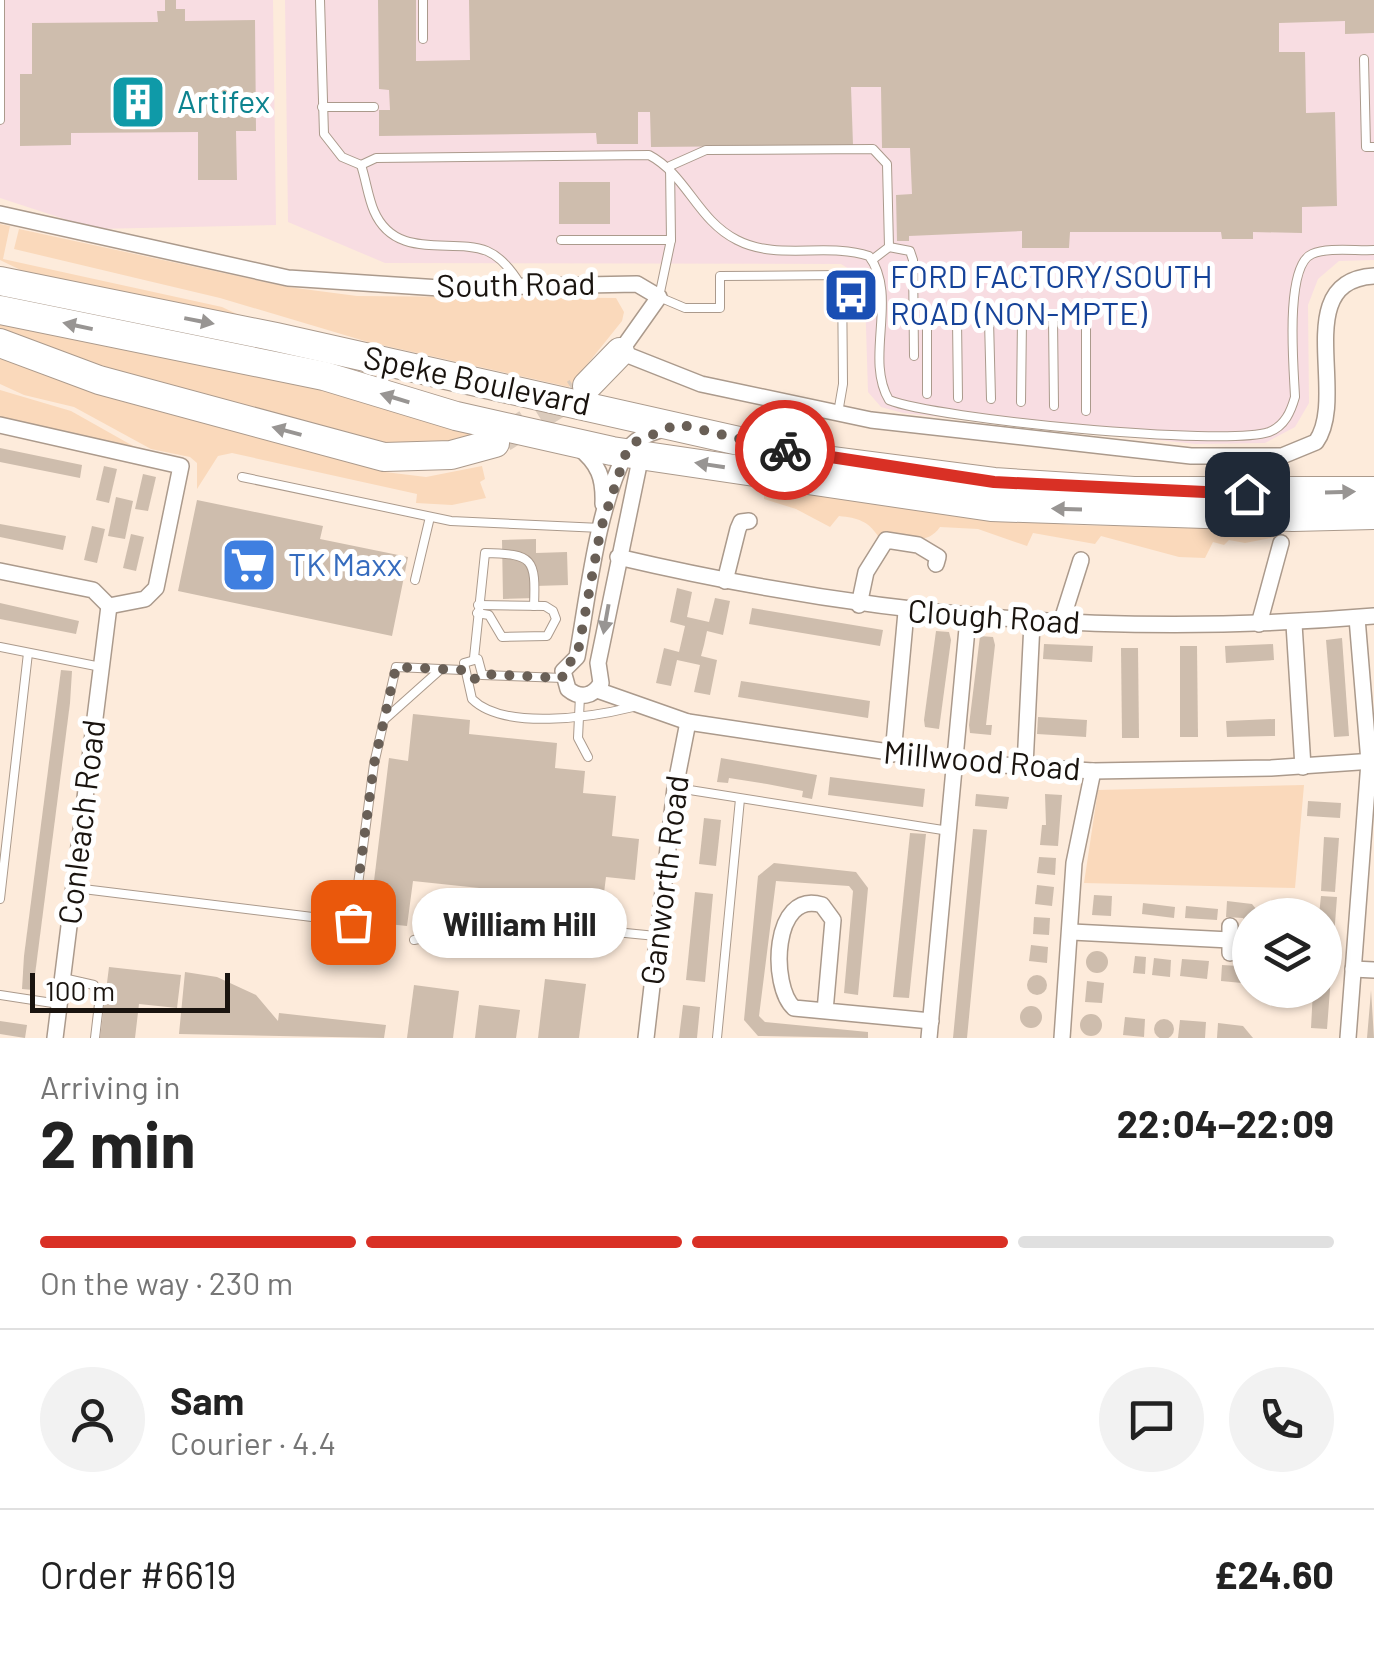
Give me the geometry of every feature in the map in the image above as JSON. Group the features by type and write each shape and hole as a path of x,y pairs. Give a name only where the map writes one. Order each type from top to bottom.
{"highway":[{"name":"Speke Boulevard","path":"7,278 678,424 824,460 994,482 1153,492 1374,491"},
{"name":"Speke Boulevard","path":"0,310 324,376 456,416 572,442 992,507 1293,517 1374,515"},
{"path":"0,342 98,380 384,458 451,455 494,444"},
{"path":"587,386 620,352"},
{"path":"383,360 440,390 616,433 634,450"}],"street":[{"name":"South Road","path":"0,211 288,278 394,286 523,287 622,282 660,297"},
{"path":"660,297 620,352 680,378 838,415 1191,456 1296,454 1316,442 1324,424 1326,332 1332,299 1352,279 1374,276"},
{"path":"601,528 634,450 678,424"},
{"path":"0,425 181,466 156,588 144,599 109,606 93,590 0,572"},
{"path":"572,442 599,468 604,484 601,528 577,657 566,665 562,678 568,690 580,696 597,690 603,676 598,664 634,450"},
{"path":"725,581 738,529 749,521"},
{"path":"859,605 866,572 886,540 928,548 938,557 936,564"},
{"path":"1258,624 1282,542"},
{"name":"Clough Road","path":"618,557 859,605 968,618 1032,623 1294,624 1366,617"},
{"path":"1061,623 1081,560"},
{"name":"Conleach Road","path":"55,1038 109,606"},
{"path":"893,754 906,612"},
{"path":"1348,1038 1372,762 1366,617"},
{"path":"825,1011 833,920 822,905 804,902 794,906 785,917 779,984 783,998 794,1008 930,1030 968,618"},
{"path":"1025,766 1032,623"},
{"path":"1294,624 1303,767"},
{"path":"577,657 598,664"},
{"name":"Millwood Road","path":"597,690 688,722 956,762 1093,771 1372,762"},
{"name":"Ganworth Road","path":"646,1038 675,788 688,722"},
{"path":"1062,1038 1074,863 1093,771"},
{"path":"1072,932 1230,940"},
{"path":"1353,969 1374,970"}],"lane":[{"path":"0,0 0,120"},
{"path":"320,0 324,134 330,146 361,166 375,214 394,235 436,249 487,251 510,268 523,287"},
{"path":"423,0 423,39"},
{"path":"1364,59 1366,147 1374,147"},
{"path":"322,107 374,107"},
{"path":"670,166 706,150 873,149 887,164 889,247"},
{"path":"361,166 376,158 648,155 670,166 698,211 741,242 772,250 850,250 872,260 880,284 880,381 889,400 905,407 975,416 1206,437 1270,432 1290,415 1294,397 1295,281 1304,260 1313,253 1374,250"},
{"path":"660,297 671,240 670,166"},
{"path":"560,240 671,240"},
{"path":"872,260 889,247 910,251 914,356"},
{"name":"South Road","path":"660,297 685,308 720,308 720,276 842,274 843,384 838,415"},
{"path":"1086,318 1086,410"},
{"path":"1021,402 1022,319"},
{"path":"1053,319 1054,406"},
{"path":"927,320 927,394"},
{"path":"957,320 958,398"},
{"path":"989,320 991,400"},
{"path":"242,476 430,518 508,527 601,528"},
{"path":"415,580 430,518"},
{"path":"474,658 485,553 520,554 528,559 535,579 534,606"},
{"path":"534,606 553,611 553,632 547,636 502,637 489,615 478,609 534,606"},
{"path":"0,646 101,667"},
{"path":"0,899 28,653"},
{"path":"462,670 466,660 474,658 483,664 482,674"},
{"path":"73,888 353,922 396,667 462,670 469,679 472,699 481,708 578,720 641,706"},
{"path":"385,718 441,669"},
{"path":"469,679 482,674 562,678"},
{"path":"580,696 580,747 588,757"},
{"path":"675,788 949,831"},
{"path":"717,1038 740,800"},
{"path":"474,899 480,923"},
{"path":"414,940 480,923 504,921 656,936"},
{"path":"63,978 94,985 99,1004 95,1038"},
{"path":"0,995 59,1004"}],"shaded area":[{"path":"0,0 273,0 276,225 95,229 0,198"},
{"path":"285,0 1374,0 1374,260 1339,261 1318,279 1308,305 1309,403 1295,427 1265,443 1196,444 903,413 881,407 868,392 865,295 857,274 841,264 385,263 288,222"},
{"path":"0,224 10,226 3,259 222,307 258,324 35,277 0,260"},
{"path":"19,229 288,287 357,296 616,298 624,312 622,321 569,387 368,342 220,298 14,249"},
{"path":"0,317 316,386 491,435 473,442 385,447 166,393 0,336"},
{"path":"0,356 106,397 385,472 426,477 482,466 485,479 480,482 486,498 452,505 416,503 417,494 232,453 218,456 197,489 197,463 190,457 151,449 74,407 24,395 0,384"},
{"path":"0,390 71,411 142,451 0,421"},
{"path":"783,491 822,492 1071,525 1282,529 1276,537 1245,543 1213,542 1205,558 1179,557 1101,536 1095,544 1033,533 1027,546 978,529 940,527 919,539 878,536 857,519 839,516 830,527 796,509 764,499 764,493 780,495"},
{"path":"1304,785 1295,888 1084,883 1098,790"}],"building":[{"name":"Artifex","path":"165,0 176,0 176,9 185,9 185,21 255,20 256,131 236,131 237,180 198,180 198,132 71,133 71,145 20,146 20,74 32,74 32,23 158,22 157,11 165,11"},
{"path":"378,0 416,0 416,61 470,60 469,0 1374,0 1374,33 1345,34 1345,21 1279,23 1279,52 1305,52 1306,113 1335,112 1337,206 1302,207 1302,233 1253,232 1253,239 1222,239 1221,232 1070,232 1069,248 1022,248 1022,231 909,236 909,241 897,241 896,195 912,194 910,148 882,148 881,87 851,87 853,145 651,147 650,112 638,112 638,144 597,144 596,133 379,136 379,110 390,110 389,90 379,89"},
{"path":"559,182 610,182 610,224 559,224"},
{"path":"0,448 82,465 80,478 0,462"},
{"path":"104,466 117,469 109,503 96,500"},
{"path":"143,474 156,477 148,511 135,509"},
{"path":"116,497 133,501 125,539 108,536"},
{"name":"TK Maxx","path":"197,500 323,526 320,539 408,557 392,636 178,591"},
{"path":"0,524 66,536 63,550 0,537"},
{"path":"92,526 105,529 97,563 84,560"},
{"path":"131,534 144,537 136,571 123,568"},
{"path":"536,539 536,553 567,552 568,585 535,586 536,598 503,599 502,540"},
{"path":"677,588 692,592 687,617 709,622 715,598 730,601 723,635 707,631 701,656 717,660 710,695 694,692 700,665 677,660 671,686 656,683 664,648 679,652 685,626 670,622"},
{"path":"0,603 79,621 76,634 0,619"},
{"path":"752,608 883,630 880,646 749,624"},
{"path":"936,631 949,632 951,640 939,729 925,727 924,720"},
{"path":"980,636 993,637 995,645 986,725 992,725 991,735 970,733 969,725"},
{"path":"1342,638 1349,736 1334,737 1326,640"},
{"path":"1044,644 1093,646 1092,662 1043,659"},
{"path":"1273,644 1274,660 1226,663 1225,646"},
{"path":"1180,646 1197,646 1198,737 1180,737"},
{"path":"1121,648 1138,648 1139,738 1122,738"},
{"path":"61,670 72,671 70,703 33,990 22,989 24,956"},
{"path":"741,681 870,701 868,718 738,697"},
{"path":"413,714 470,720 469,734 557,743 555,768 585,771 583,793 616,796 612,836 639,839 635,880 606,877 603,901 413,881 407,926 369,922 389,758 408,761"},
{"path":"1038,717 1087,720 1086,737 1037,734"},
{"path":"1275,719 1275,736 1227,737 1226,721"},
{"path":"721,758 817,775 812,799 802,797 803,791 767,784 729,778 728,783 717,782"},
{"path":"830,777 925,789 923,807 828,795"},
{"path":"976,794 1009,797 1007,809 975,806"},
{"path":"1045,794 1062,795 1058,846 1040,845 1042,825 1046,825"},
{"path":"1308,801 1341,803 1340,818 1307,816"},
{"path":"704,818 721,820 716,866 699,864"},
{"path":"973,829 987,830 967,1038 953,1038"},
{"path":"910,833 926,834 909,998 893,997"},
{"path":"1324,837 1339,838 1335,892 1321,891"},
{"path":"1039,857 1056,858 1055,875 1037,873"},
{"path":"774,863 856,872 868,888 858,995 844,993 853,891 849,886 776,881 759,1016 765,1022 868,1032 868,1038 758,1036 744,1020 758,876"},
{"path":"1037,885 1054,887 1052,906 1035,904"},
{"path":"695,892 713,894 705,982 686,980"},
{"path":"1094,895 1112,896 1111,916 1092,915"},
{"path":"1227,901 1232,902 1232,917 1226,917"},
{"path":"1143,903 1175,907 1174,918 1142,914"},
{"path":"1186,906 1218,909 1217,920 1185,918"},
{"path":"1034,917 1050,918 1049,935 1033,934"},
{"path":"1031,945 1048,947 1047,963 1029,961"},
{"path":"1097,951 1105,954 1105,970 1097,973 1089,970 1086,962 1089,954"},
{"path":"1135,956 1146,957 1145,974 1133,973"},
{"path":"1154,958 1171,960 1170,977 1152,975"},
{"path":"1182,959 1209,961 1207,979 1180,976"},
{"path":"1222,965 1232,966 1232,982 1221,981"},
{"path":"109,967 181,975 177,1008 139,1004 135,1038 100,1038"},
{"path":"185,972 217,977 256,995 278,1021 279,1013 386,1025 384,1038 179,1034"},
{"path":"1033,975 1041,975 1047,985 1041,995 1033,995 1027,989 1027,981"},
{"path":"545,979 586,984 579,1038 538,1038"},
{"path":"1087,981 1104,983 1102,1003 1085,1002"},
{"path":"414,985 459,991 453,1038 407,1038"},
{"path":"1371,990 1374,1038 1367,1038 1370,1003"},
{"path":"479,1005 520,1010 516,1038 475,1038"},
{"path":"683,1005 700,1007 697,1038 679,1038"},
{"path":"1031,1006 1042,1017 1031,1028 1020,1017"},
{"path":"1312,1008 1329,1008 1327,1029 1311,1028"},
{"path":"1091,1014 1099,1017 1099,1033 1091,1036 1083,1033 1080,1025 1083,1017"},
{"path":"1125,1017 1145,1019 1144,1037 1123,1035"},
{"path":"1180,1020 1206,1022 1205,1038 1178,1038"},
{"path":"0,1021 27,1025 25,1038 0,1034"},
{"path":"1157,1022 1171,1022 1171,1036 1157,1036"},
{"path":"1218,1023 1243,1026 1253,1038 1217,1038"}],"tunnel":[{"path":"503,438 577,392"}],"way so far":[{"path":"353,922 374,764 396,667 462,670 473,680 482,674 562,678 566,665 577,657 601,528 626,453 635,442 678,424 785,450"}],"place":[{"name":"Artifex","path":"138,102"},
{"name":"FORD FACTORY/SOUTH ROAD (NON-MPTE)","path":"851,295"},
{"name":"TK Maxx","path":"249,565"},
{"name":"William Hill","path":"353,922"}],"route":[{"path":"785,450 824,460 994,482 1247,494"}]}
